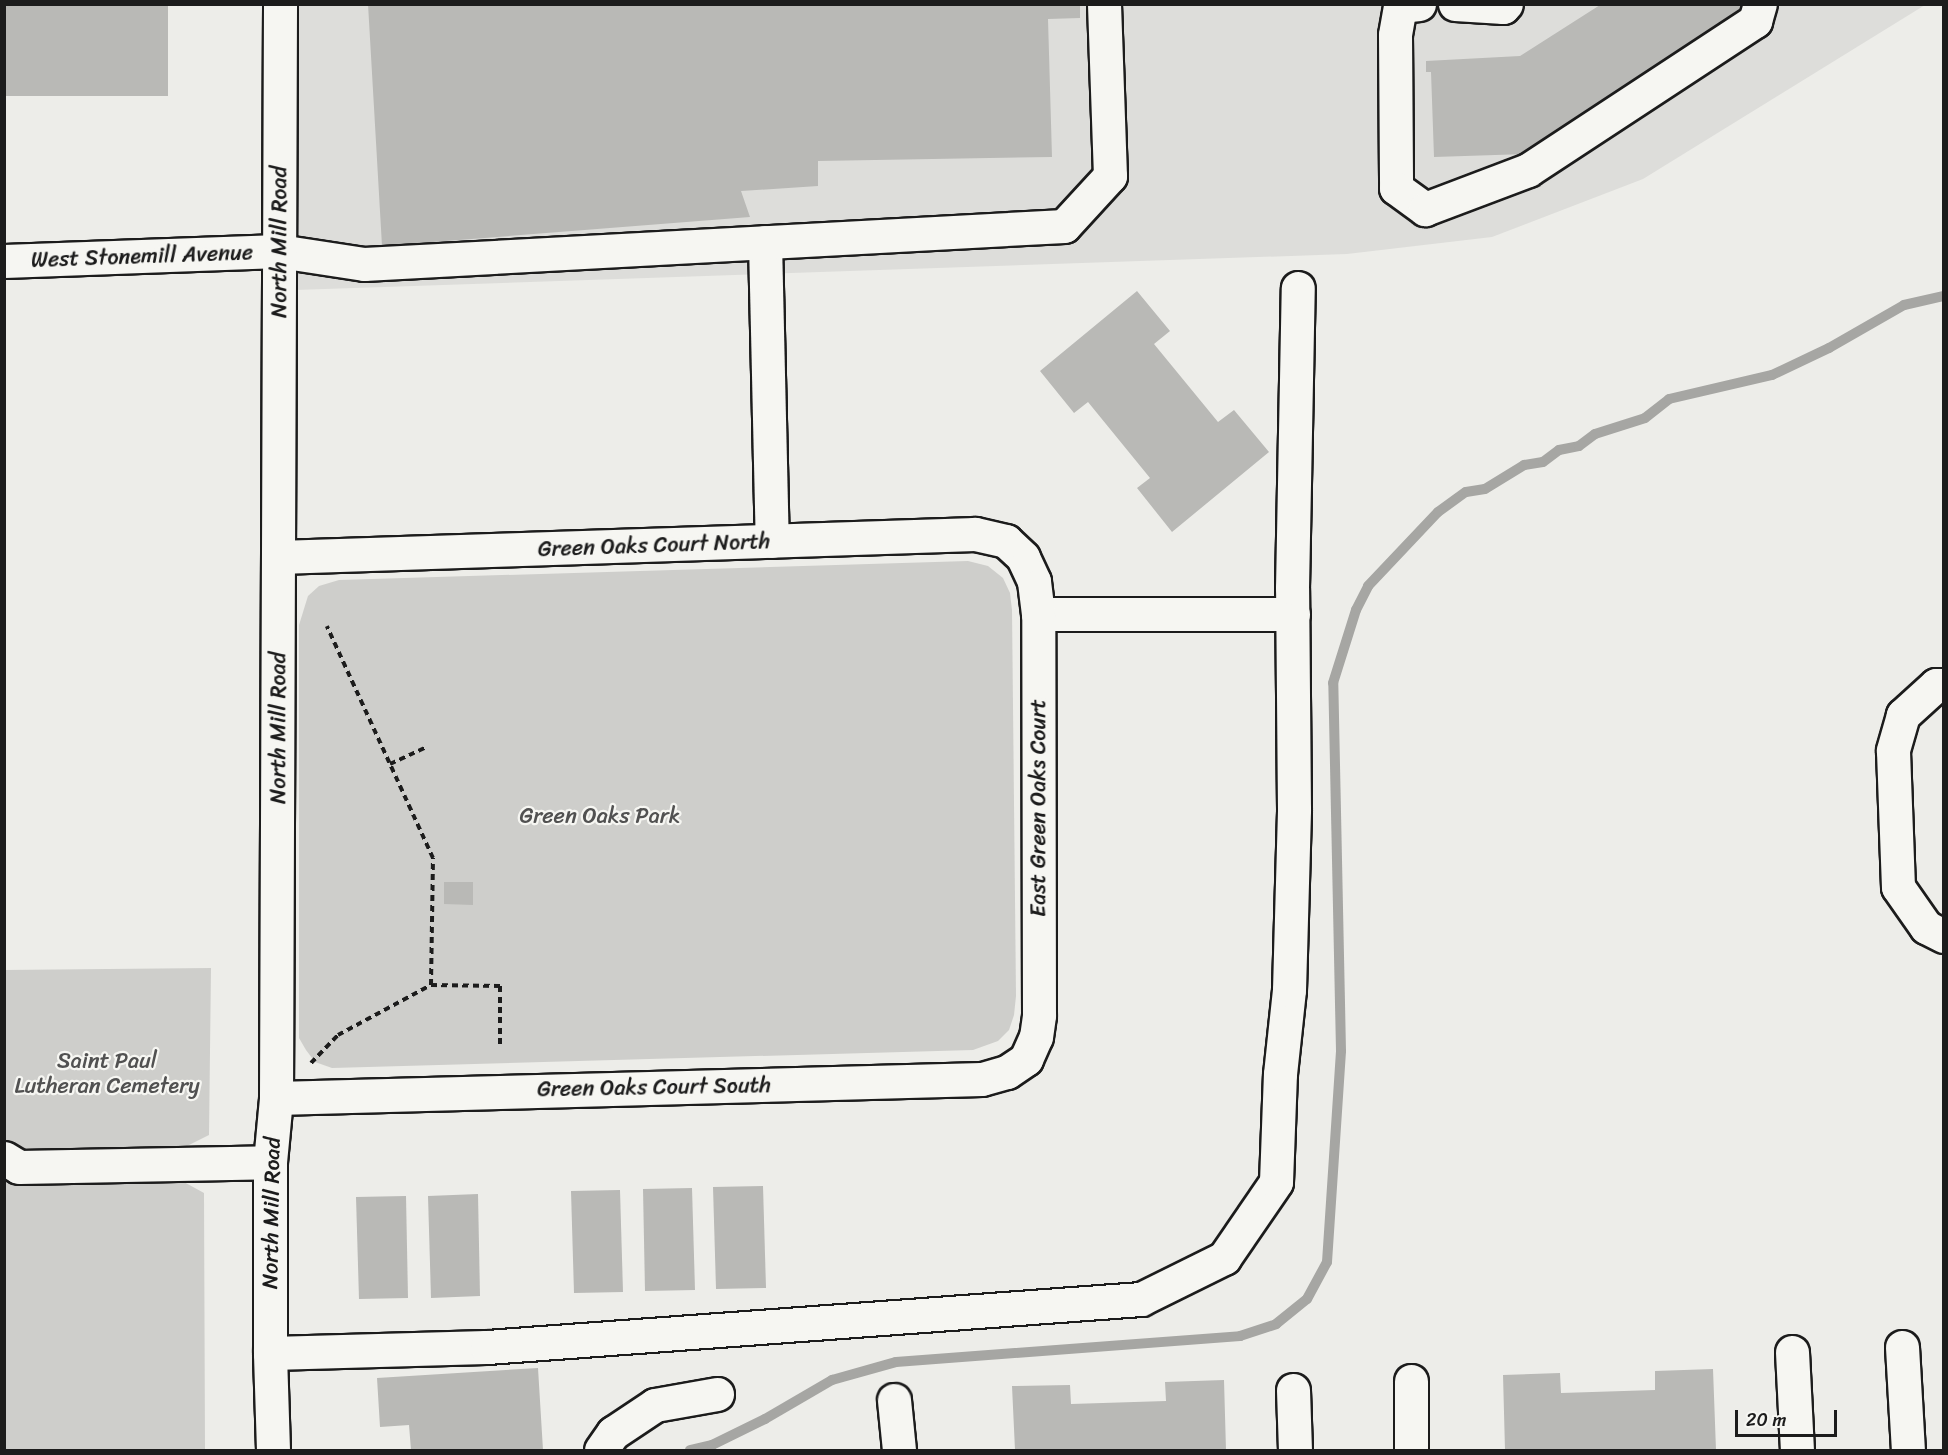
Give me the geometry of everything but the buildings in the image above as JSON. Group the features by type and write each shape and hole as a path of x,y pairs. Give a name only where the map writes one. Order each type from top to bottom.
{"street":[{"name":"North Mill Road","path":"273,1450 270,1353 270,1162 276,1098 280,4"},
{"name":"West Stonemill Avenue","path":"4,261 279,251 364,264 1064,226 1110,176 1104,4"},
{"path":"1455,4 1503,7 1506,4"},
{"path":"1409,5 1395,35 1396,188 1425,209 1528,170 1755,21 1760,4"},
{"path":"765,242 772,541"},
{"path":"270,1353 487,1347 1141,1299 1224,1258 1276,1182 1280,1074 1289,990 1294,809 1293,614 1298,288"},
{"name":"Green Oaks Court North","path":"278,557 975,534 1006,541 1023,557"},
{"name":"East Green Oaks Court","path":"1023,557 1034,581 1038,614 1039,1016 1036,1036 1026,1059"},
{"path":"1038,614 1293,614"},
{"path":"1944,685 1936,685 1903,715 1893,751 1898,887 1926,927 1944,936"},
{"name":"Green Oaks Court South","path":"276,1098 982,1079 1007,1072 1026,1059"},
{"path":"10,1168 270,1162"},
{"path":"1902,1347 1908,1450"},
{"path":"1792,1352 1797,1450"},
{"path":"1411,1381 1411,1450"},
{"path":"1293,1390 1295,1450"},
{"path":"601,1450 613,1433 655,1405 717,1394"},
{"path":"894,1400 899,1450"}],"path":[{"path":"327,626 433,858 431,985"},
{"path":"390,764 424,748"},
{"path":"276,1098 338,1035 431,985 500,986 500,1045"}],"shaded area":[{"path":"295,5 1925,5 1643,179 1492,237 1347,254 295,290"}],"green space":[{"name":"Green Oaks Park","path":"968,561 988,566 1003,578 1010,593 1012,610 1016,996 1014,1015 1009,1030 998,1041 973,1050 332,1068 315,1062 299,1038 299,625 308,596 319,586 339,580"},
{"name":"Saint Paul Lutheran Cemetery","path":"211,968 209,1135 173,1153 173,1176 204,1193 205,1450 5,1450 4,970"}],"waterway":[{"path":"690,1450 712,1445 765,1419 832,1380 896,1362 1240,1336 1276,1324 1307,1299 1327,1262 1341,1051 1333,683 1356,610 1368,586 1438,512 1466,492 1485,489 1524,465 1543,462 1559,450 1579,446 1595,434 1645,418 1669,399 1772,375 1829,348 1904,305 1944,296"}]}
